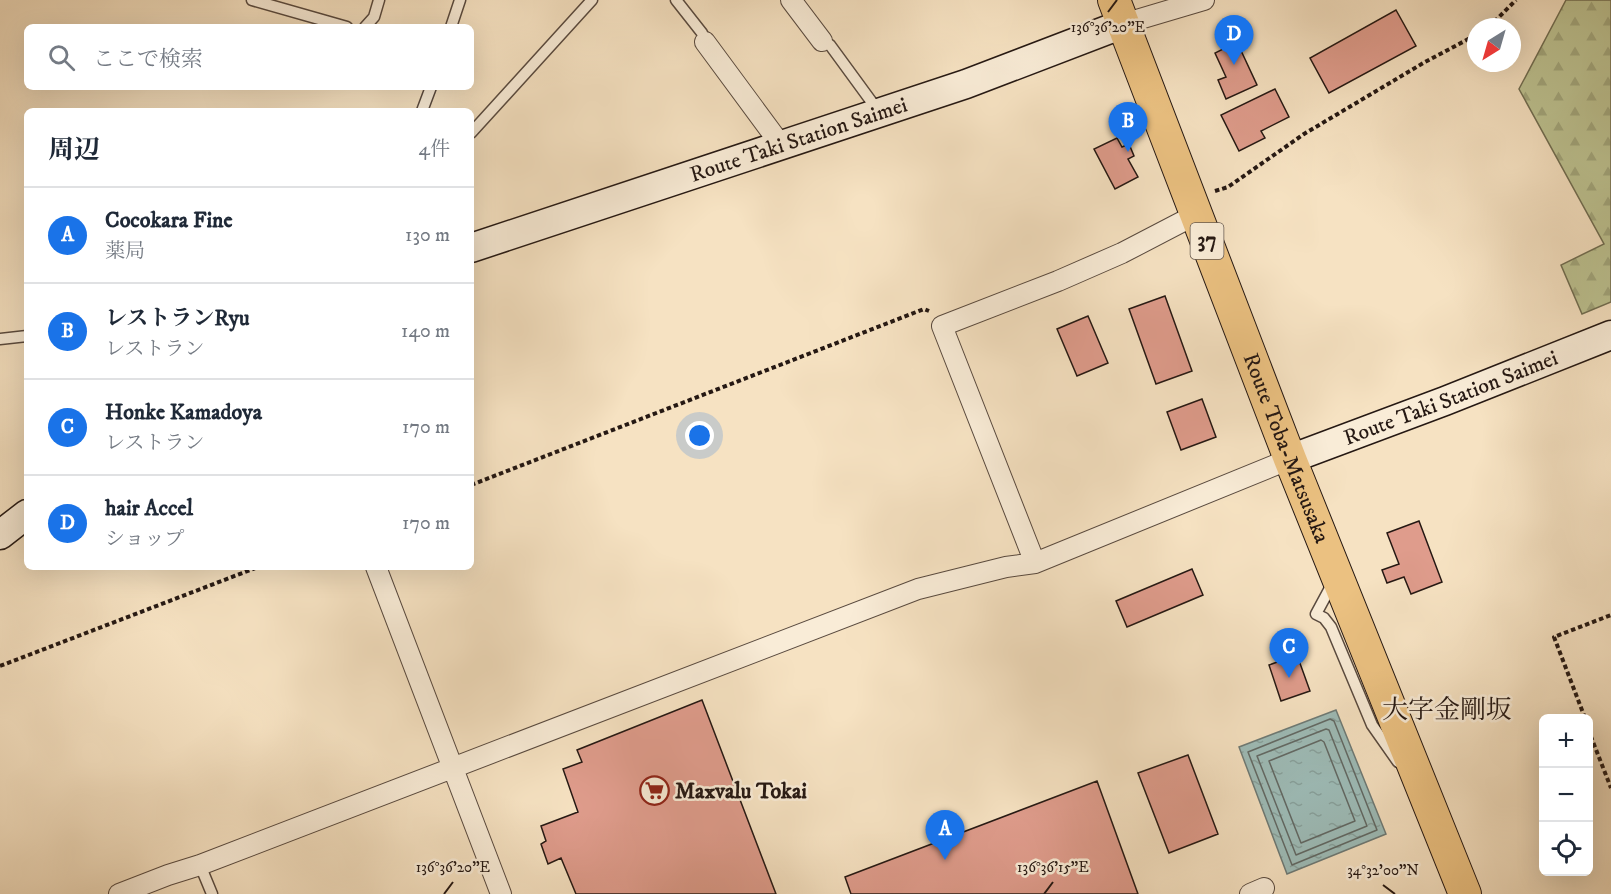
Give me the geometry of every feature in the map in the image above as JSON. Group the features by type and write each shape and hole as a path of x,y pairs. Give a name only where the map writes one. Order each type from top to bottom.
{"main road":[{"name":"Route Taki Station Saimei","path":"474,247 966,84 1119,12"},
{"name":"Route Toba-Matsusaka","path":"1119,12 1290,459 1465,894"},
{"name":"Route Taki Station Saimei","path":"1290,459 1611,335"},
{"path":"0,535 24,516"}],"street":[{"path":"791,0 822,41"},
{"path":"1119,12 1204,0"},
{"path":"705,42 781,145"},
{"path":"1035,563 942,326 1122,254 1194,206"},
{"path":"119,894 918,589 1006,567 1035,563 1290,459"},
{"path":"377,570 501,894"},
{"path":"1250,894 1264,888 1259,894"}],"lane":[{"path":"252,0 336,24"},
{"path":"367,24 374,17 379,0"},
{"path":"453,24 460,0"},
{"path":"474,130 592,0"},
{"path":"676,0 702,33 705,42"},
{"path":"822,41 830,45 879,112"},
{"path":"423,108 430,90"},
{"path":"0,339 24,336"},
{"path":"200,865 212,894"}],"path":[{"path":"1498,18 1516,0"},
{"path":"1194,206 1228,187 1304,134 1467,40"},
{"path":"474,484 924,309 958,320"},
{"path":"0,666 250,570"},
{"path":"1583,714 1554,637 1611,615"},
{"path":"1593,742 1611,788"}],"green space":[{"path":"1566,0 1611,0 1611,302 1582,314 1561,265 1604,244 1519,89"}],"water":[{"path":"1336,710 1386,834 1287,874 1239,747"}],"building":[{"path":"1396,10 1416,46 1329,93 1310,58"},
{"path":"1237,42 1257,85 1226,99 1218,80 1226,77 1215,53"},
{"path":"1275,89 1289,117 1261,131 1265,138 1239,151 1221,115"},
{"path":"1117,138 1122,147 1129,144 1134,156 1128,159 1138,177 1115,189 1094,149"},
{"path":"1165,296 1192,371 1156,384 1129,309"},
{"path":"1088,316 1108,363 1077,376 1057,329"},
{"path":"1202,399 1216,437 1181,450 1167,412"},
{"path":"1419,521 1442,582 1411,594 1404,577 1387,583 1382,570 1399,564 1387,533"},
{"path":"1192,569 1203,595 1127,627 1116,601"},
{"path":"1297,655 1310,691 1281,701 1269,665"},
{"name":"Maxvalu Tokai","path":"702,700 776,894 576,894 561,858 548,864 541,844 546,841 541,826 578,812 563,769 582,762 577,750"},
{"path":"1188,755 1218,834 1169,853 1138,773"},
{"path":"1097,781 1138,894 851,894 845,877"}],"place":[{"name":"hair Accel","path":"1234,65"},
{"name":"レストランRyu","path":"1128,152"},
{"name":"Honke Kamadoya","path":"1289,678"},
{"name":"Maxvalu Tokai","path":"654,791"},
{"name":"Cocokara Fine","path":"945,860"}],"district":[{"name":"大字金剛坂","path":"1447,710"}]}
